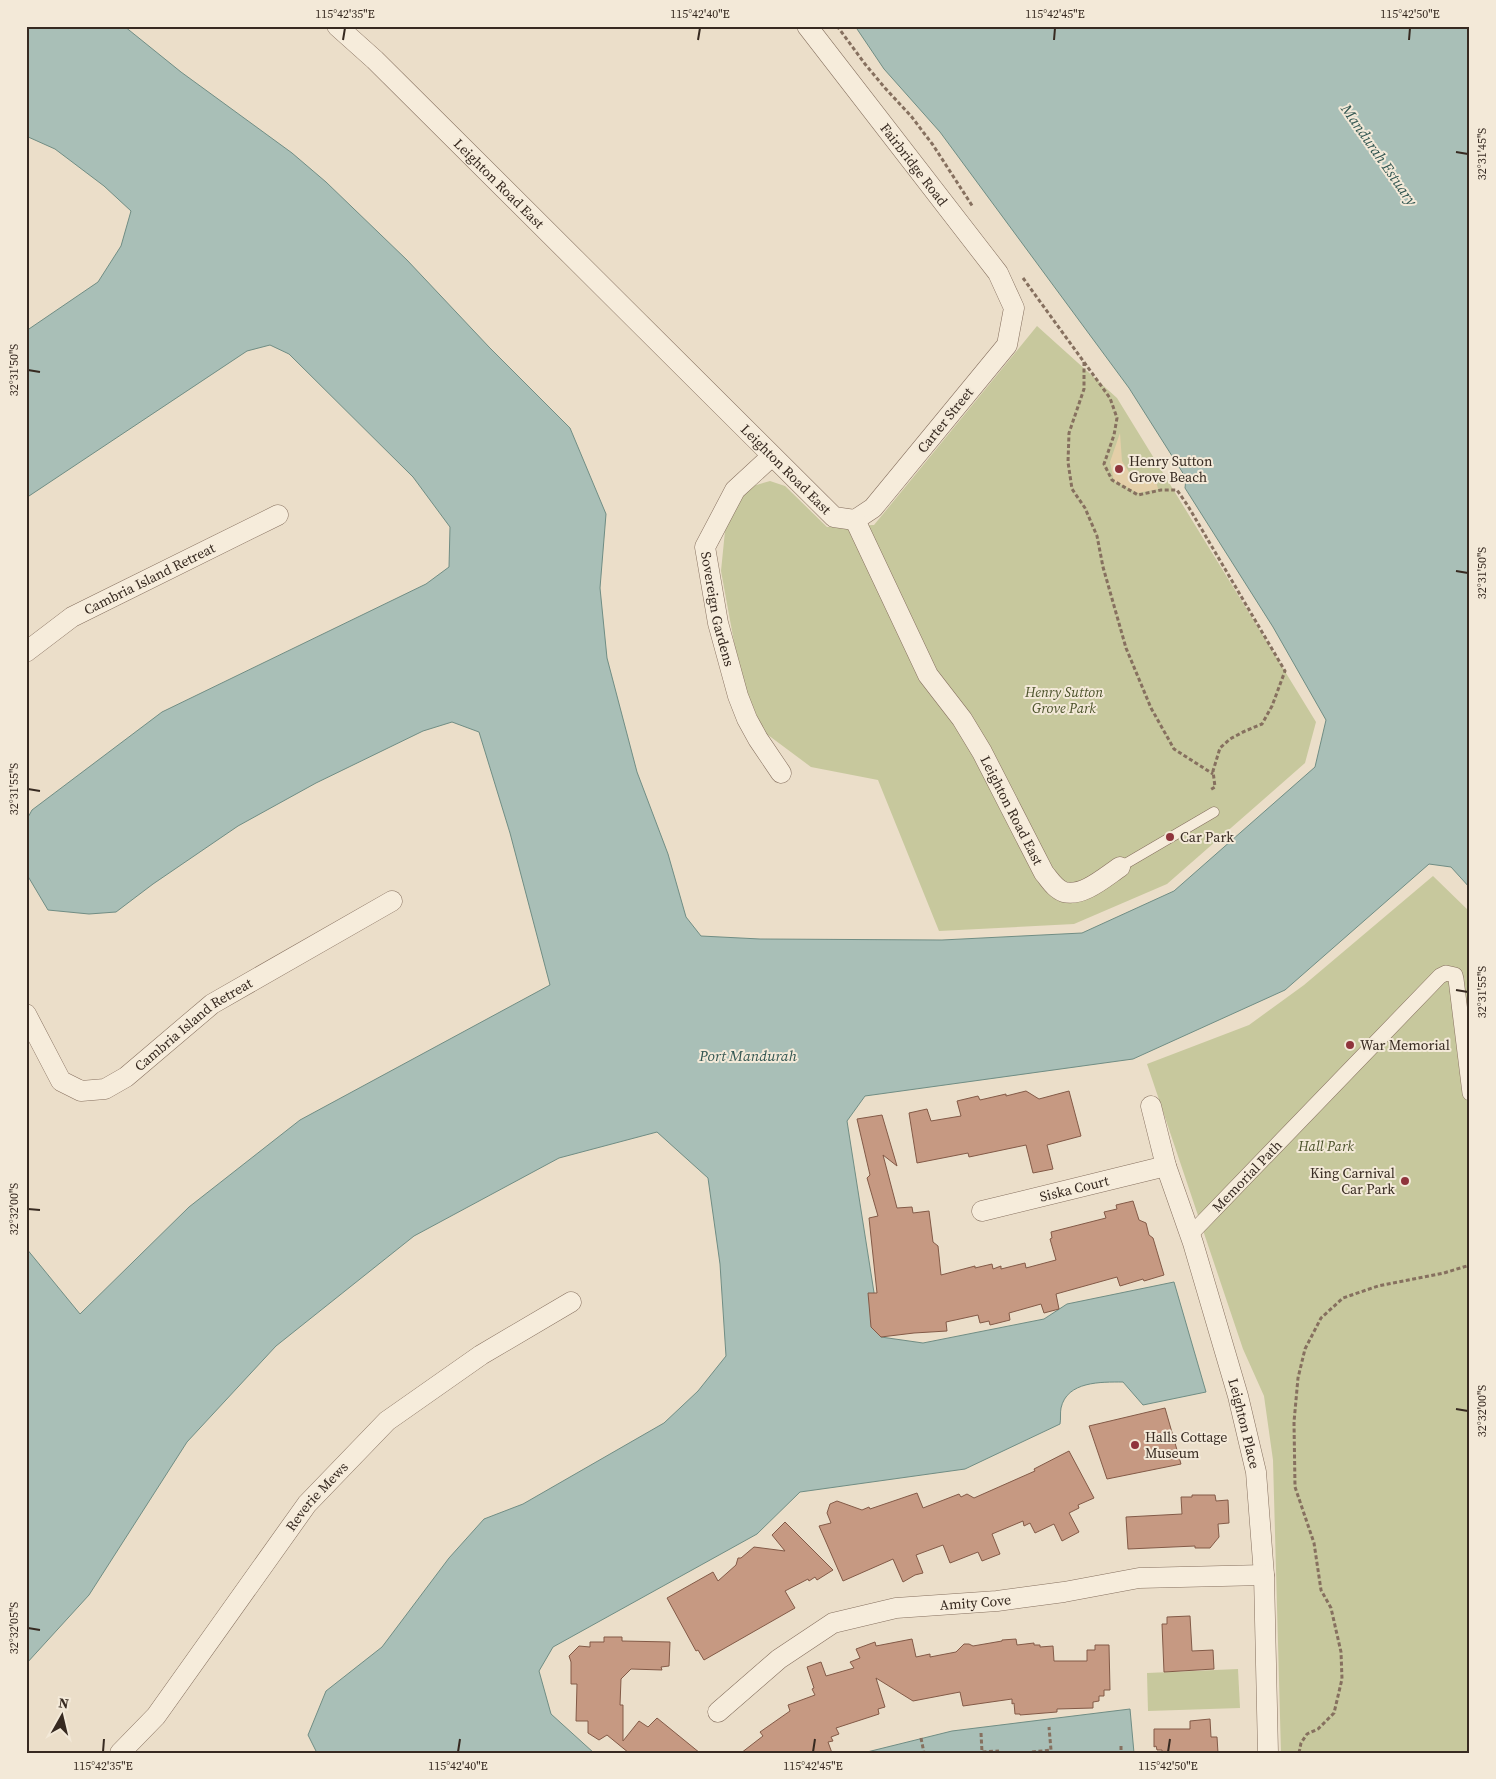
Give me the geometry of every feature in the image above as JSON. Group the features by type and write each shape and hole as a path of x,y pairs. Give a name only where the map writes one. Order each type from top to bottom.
{"street":[{"name":"Leighton Road East","path":"337,26 375,60 834,517 856,520 928,675 962,719 982,752 1044,873 1054,886 1064,892 1077,892 1120,867"},
{"name":"Fairbridge Road","path":"808,26 998,274 1014,308"},
{"name":"Carter Street","path":"856,520 873,508 1006,345 1014,308"},
{"name":"Sovereign Gardens","path":"772,456 735,490 705,547 718,624 738,696 747,719 758,739 781,773"},
{"name":"Cambria Island Retreat","path":"26,652 72,617 278,515"},
{"name":"Cambria Island Retreat","path":"26,1014 61,1081 81,1090 105,1089 126,1077 212,1004 392,902"},
{"name":"Memorial Path","path":"1190,1235 1440,976 1446,973 1455,975 1456,979 1470,1093"},
{"name":"Leighton Place","path":"1151,1106 1166,1166 1190,1235 1238,1396 1256,1472 1264,1575 1268,1753"},
{"name":"Siska Court","path":"982,1211 1166,1166"},
{"name":"Reverie Mews","path":"127,1750 156,1716 307,1504 387,1421 480,1355 571,1302"},
{"name":"Amity Cove","path":"718,1712 779,1659 833,1623 896,1608 997,1601 1064,1592 1139,1578 1264,1575"}],"lane":[{"name":"Leighton Road East","path":"1120,867 1214,812"}],"path":[{"path":"838,26 865,64 911,116 933,145 977,214"},
{"path":"1018,272 1110,398 1117,418 1114,435 1104,464 1112,480 1138,495 1160,490 1177,490 1285,671 1272,706 1262,724 1230,739 1220,748 1213,771 1215,787 1210,790"},
{"path":"1084,362 1084,389 1069,433 1068,462 1072,488 1085,508 1097,536 1103,567 1126,648 1151,708 1174,748 1214,775"},
{"path":"1299,1753 1301,1743 1307,1734 1318,1729 1334,1713 1342,1679 1341,1652 1331,1608 1321,1590 1314,1543 1295,1487 1294,1422 1298,1378 1305,1349 1321,1318 1343,1298 1378,1286 1444,1273 1470,1265"},
{"path":"1032,1752 1051,1750 1049,1727"},
{"path":"981,1734 982,1752 999,1752"},
{"path":"921,1738 924,1753"},
{"path":"1120,1746 1121,1753"}],"green space":[{"name":"Henry Sutton Grove Park","path":"1037,326 1117,398 1316,722 1305,763 1167,884 1074,924 939,931 878,780 811,767 764,732 741,680 721,571 725,531 738,502 753,486 770,481 785,486 827,527 874,525"},
{"name":"Hall Park","path":"1433,876 1470,912 1470,1753 1281,1753 1273,1460 1264,1396 1243,1349 1147,1064 1249,1025 1304,985"},
{"path":"1238,1669 1240,1708 1148,1711 1147,1673"}],"sand":[{"name":"Henry Sutton Grove Beach","path":"1120,433 1122,461 1131,475 1147,481 1155,477 1158,489 1138,493 1114,481 1110,462"}],"water":[{"name":"Port Mandurah","path":"26,26 124,26 181,72 292,153 326,182 407,260 489,347 570,428 606,514 600,588 607,658 637,772 668,854 686,917 701,936 760,939 942,940 1082,933 1174,891 1315,767 1326,720 1273,627 1185,488 1186,478 1129,388 940,132 884,69 855,26 1470,26 1470,888 1451,867 1429,864 1285,990 1133,1059 865,1096 847,1121 881,1337 923,1343 1044,1319 1067,1304 1174,1282 1206,1392 1143,1405 1123,1382 1086,1385 1077,1388 1064,1399 1061,1408 1060,1424 965,1469 800,1492 757,1534 553,1647 539,1671 551,1714 594,1753 317,1753 308,1735 326,1691 382,1647 449,1558 484,1519 523,1504 664,1423 698,1391 726,1356 720,1264 708,1178 657,1132 559,1158 414,1236 276,1346 187,1442 89,1595 26,1664 26,1248 80,1314 189,1207 300,1120 550,985 510,833 479,732 452,722 423,731 316,783 238,826 153,884 116,912 89,914 48,910 26,873 26,821 32,810 162,712 426,584 449,567 450,527 413,477 289,354 270,345 247,351 26,498 26,331 98,282 121,246 131,211 104,186 55,149 26,136"},
{"path":"1130,1709 1134,1753 863,1753 952,1731"}],"building":[{"path":"1026,1091 1039,1099 1069,1091 1081,1136 1047,1145 1053,1169 1033,1173 1026,1145 969,1157 968,1153 917,1163 909,1113 927,1109 931,1121 961,1116 957,1101 978,1096 980,1100"},
{"path":"882,1115 897,1166 883,1155 897,1208 912,1207 913,1213 929,1211 933,1242 938,1246 941,1275 975,1266 975,1268 992,1264 993,1269 1001,1266 1001,1269 1025,1263 1026,1268 1056,1260 1050,1239 1052,1238 1051,1232 1106,1218 1104,1212 1117,1209 1116,1205 1133,1201 1139,1220 1146,1223 1149,1235 1153,1238 1164,1275 1120,1286 1117,1277 1056,1294 1059,1309 1044,1313 1041,1304 1009,1313 1010,1320 990,1325 989,1321 980,1323 978,1315 946,1322 947,1331 881,1337 871,1327 868,1293 877,1293 869,1218 878,1216 867,1178 870,1175 857,1119"},
{"name":"Halls Cottage Museum","path":"1165,1408 1181,1464 1107,1479 1089,1426"},
{"path":"1069,1451 1094,1498 1078,1505 1079,1508 1069,1513 1079,1532 1062,1541 1054,1524 1035,1533 1030,1523 1024,1526 1023,1521 992,1534 1000,1554 982,1561 978,1552 950,1563 943,1545 916,1555 923,1573 903,1582 893,1559 843,1581 819,1526 831,1523 827,1513 830,1504 837,1501 862,1510 917,1493 923,1508 959,1494 961,1497 967,1494 974,1498 1035,1471 1034,1469"},
{"path":"1192,1495 1215,1495 1216,1501 1228,1500 1229,1523 1218,1524 1219,1537 1210,1548 1195,1548 1195,1546 1128,1549 1126,1517 1182,1514 1181,1497 1192,1497"},
{"path":"785,1522 833,1570 817,1580 815,1577 809,1581 808,1579 785,1591 795,1608 704,1660 698,1650 696,1651 667,1598 713,1572 718,1581 736,1565 738,1558 741,1558 754,1547 785,1551 772,1535"},
{"path":"1190,1616 1192,1651 1213,1650 1214,1669 1164,1672 1162,1624 1167,1624 1167,1617"},
{"path":"604,1637 622,1637 622,1641 670,1642 669,1666 661,1667 662,1670 631,1669 621,1679 620,1705 623,1705 623,1741 639,1721 648,1727 657,1718 700,1753 629,1753 607,1735 599,1740 588,1733 588,1721 576,1721 577,1684 571,1684 571,1662 569,1656 579,1646 590,1647 590,1642 604,1642"},
{"path":"912,1639 916,1657 930,1654 930,1657 956,1652 964,1644 973,1646 1016,1639 1017,1645 1034,1643 1034,1645 1040,1645 1040,1647 1053,1646 1054,1661 1087,1661 1087,1650 1095,1650 1095,1645 1109,1645 1110,1690 1104,1690 1104,1696 1099,1696 1099,1701 1093,1702 1093,1708 1057,1709 1057,1712 1020,1715 1015,1714 1012,1699 963,1706 960,1692 913,1701 876,1678 885,1707 878,1709 879,1714 836,1728 839,1734 831,1737 833,1741 828,1742 832,1753 741,1753 763,1736 760,1732 790,1711 788,1705 815,1695 807,1667 821,1662 826,1676 854,1668 850,1662 860,1658 856,1649 875,1642 876,1646"},
{"path":"1210,1719 1211,1737 1217,1737 1218,1753 1162,1753 1162,1750 1157,1750 1156,1746 1154,1747 1154,1729 1190,1729 1190,1721"}],"place":[{"name":"Henry Sutton Grove Beach","path":"1119,469"},
{"name":"Car Park","path":"1170,837"},
{"name":"War Memorial","path":"1350,1045"},
{"name":"King Carnival Car Park","path":"1405,1181"},
{"name":"Halls Cottage Museum","path":"1135,1445"}],"water label":[{"name":"Mandurah Estuary","path":"1379,155"}]}
